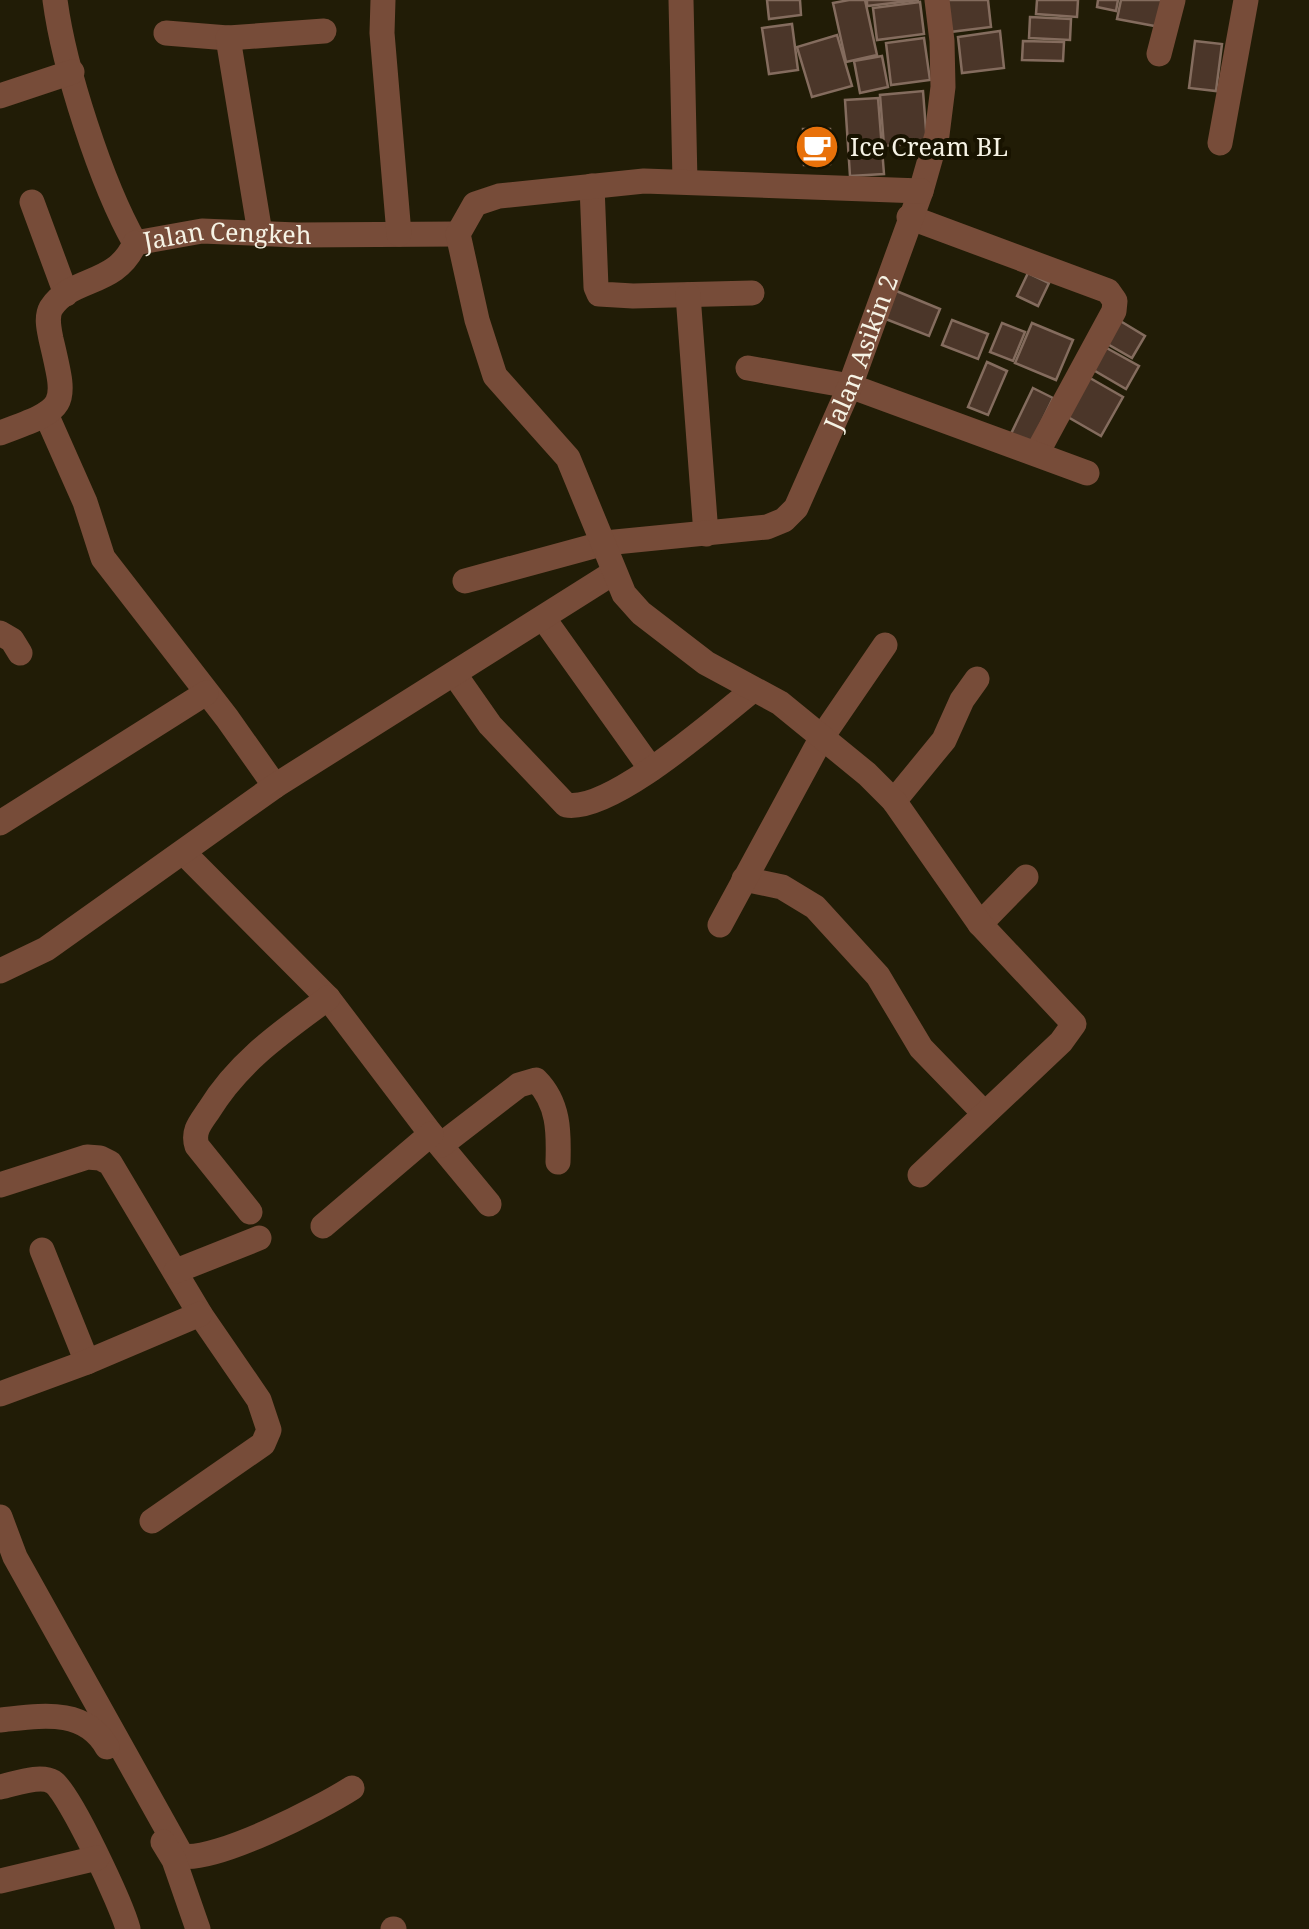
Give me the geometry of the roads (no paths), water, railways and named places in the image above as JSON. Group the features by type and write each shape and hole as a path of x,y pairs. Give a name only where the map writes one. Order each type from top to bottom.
{"street":[{"name":"Jalan Cengkeh","path":"55,0 60,40 98,156 135,244 202,231 458,234"},
{"path":"382,0 398,234"},
{"path":"682,0 685,181"},
{"name":"Jalan Asikin 2","path":"465,581 606,544 767,527 784,520 796,508 850,386 920,191 936,135 943,87 937,0"},
{"path":"1159,54 1172,0"},
{"path":"1220,143 1246,0"},
{"path":"166,33 228,38 324,31"},
{"path":"228,38 260,234"},
{"path":"0,96 72,72"},
{"path":"920,191 685,181 592,186 499,196 475,204 458,234 477,320 496,376 568,458 624,594 641,613 706,663 780,703 868,774 894,801 980,924 1074,1024 1061,1042 920,1175"},
{"path":"592,186 599,294 752,293"},
{"path":"32,202 66,294"},
{"path":"909,218 1108,291 1115,302 1114,311 1037,453"},
{"path":"0,433 46,414 62,397 48,316 52,306 66,294 122,266 135,244"},
{"path":"688,295 706,534"},
{"path":"748,368 850,386 1087,473"},
{"path":"46,414 85,502 104,558 275,786"},
{"path":"0,971 46,948 275,786 614,573"},
{"path":"544,619 650,770"},
{"path":"0,634 12,640 20,652"},
{"path":"720,925 822,737 885,645"},
{"path":"455,675 490,726 566,805 579,807 593,804 650,770 753,690"},
{"path":"894,801 944,740 962,700 977,680"},
{"path":"0,823 206,694"},
{"path":"184,853 328,998 489,1204"},
{"path":"980,924 1026,877"},
{"path":"744,879 782,886 815,906 878,976 921,1048 984,1113"},
{"path":"250,1212 197,1146 196,1132 224,1086 251,1056 328,998"},
{"path":"322,1226 436,1140 528,1080 536,1080 546,1090 559,1125 558,1162"},
{"path":"0,1185 87,1157 110,1163 200,1314 260,1400 269,1430 263,1444 152,1521"},
{"path":"176,1271 259,1238"},
{"path":"42,1250 87,1362"},
{"path":"0,1394 200,1314"},
{"path":"0,1517 14,1556 182,1856 196,1857 313,1813 352,1788"},
{"path":"0,1720 46,1715 81,1720 102,1737 174,1860 198,1929"},
{"path":"0,1786 51,1780 65,1796 128,1929"},
{"path":"0,1882 97,1858"}],"place":[{"name":"Ice Cream BL","path":"817,147"}]}
